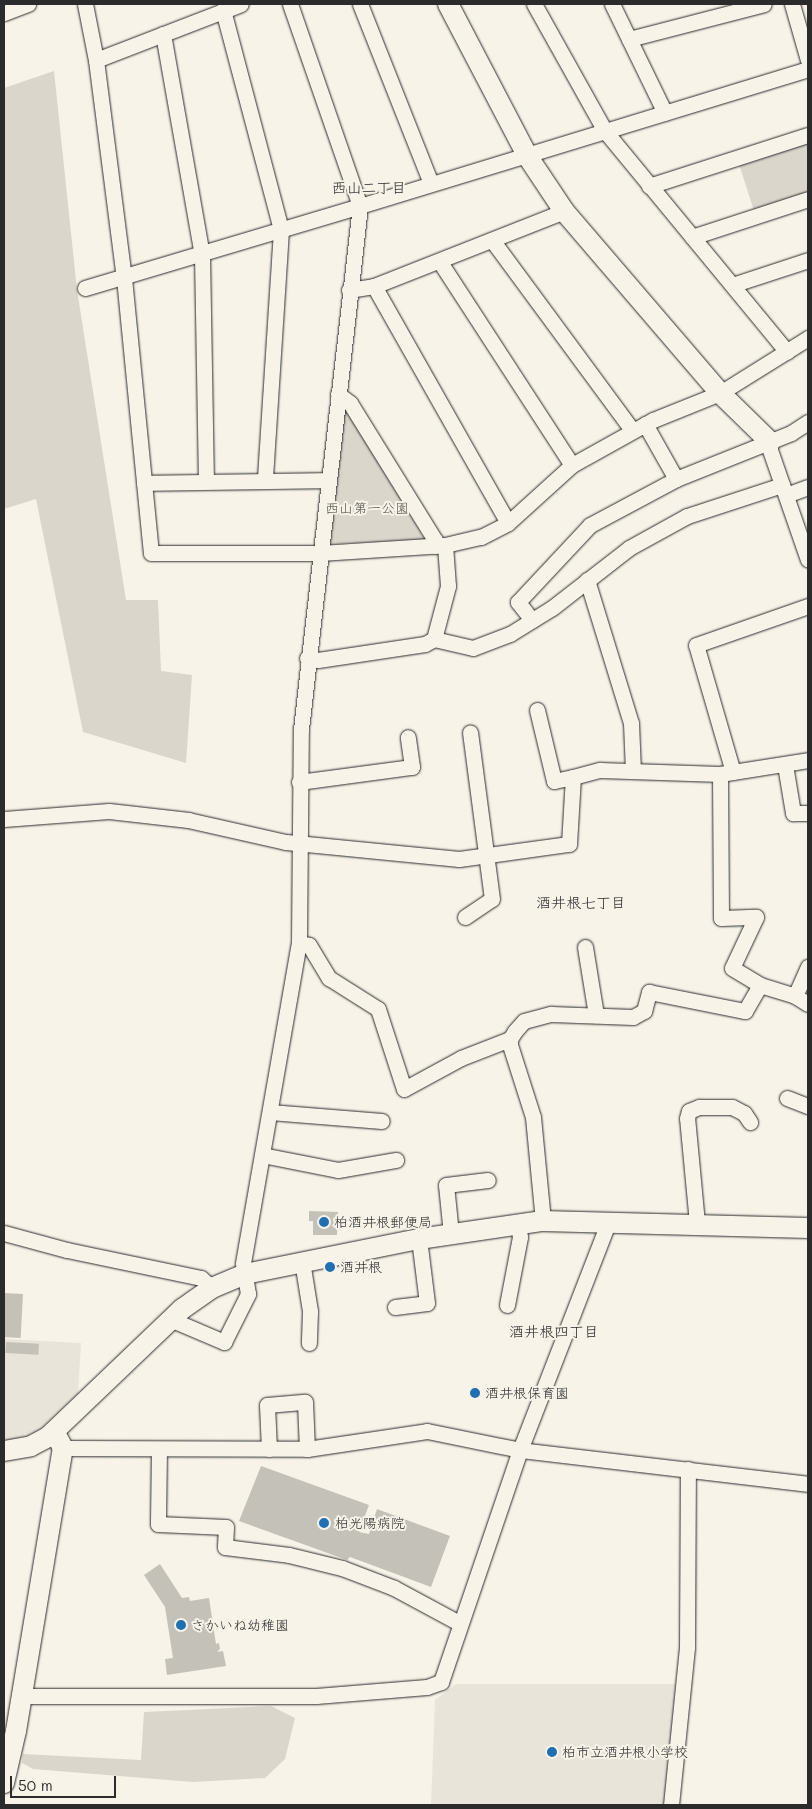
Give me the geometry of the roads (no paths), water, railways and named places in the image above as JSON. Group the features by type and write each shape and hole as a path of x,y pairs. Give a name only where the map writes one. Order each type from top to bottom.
{"street":[{"path":"4,13 28,4"},
{"path":"85,4 96,60 124,278 151,553 320,553 440,546 481,536 508,523 572,465 639,428 720,393 808,338"},
{"path":"96,60 241,4"},
{"path":"170,1319 224,1342 248,1294 243,1263 299,943 299,782 307,658 360,206 290,4"},
{"path":"360,4 431,183"},
{"path":"448,4 528,157 564,212 720,393 770,442 784,490 804,534 808,560"},
{"path":"534,4 605,131 787,352"},
{"path":"612,4 665,113"},
{"path":"629,39 764,4"},
{"path":"792,4 808,60"},
{"path":"223,10 281,230 265,479"},
{"path":"163,34 202,255 206,481"},
{"path":"84,288 202,255 431,183 528,157 605,131 808,69"},
{"path":"649,186 808,135"},
{"path":"692,237 808,199"},
{"path":"349,290 374,286 440,262 564,212"},
{"path":"492,240 676,478"},
{"path":"732,285 808,260"},
{"path":"440,262 572,465"},
{"path":"374,286 508,523"},
{"path":"338,394 350,404 440,546 448,586 434,638"},
{"path":"532,620 518,602 590,525 676,478 770,442 808,422"},
{"path":"144,483 265,479 328,480"},
{"path":"307,658 416,645 434,638 473,648 510,634 587,580 628,548 687,516 784,490 808,487"},
{"path":"587,580 631,723 634,771"},
{"path":"808,606 696,645 726,773 721,918 756,917 732,968 760,985 795,996 808,1004"},
{"path":"537,710 554,781 600,770 726,773 808,760"},
{"path":"465,917 492,899 470,732"},
{"path":"299,782 412,767 408,737"},
{"path":"785,765 793,813 808,813"},
{"path":"4,819 109,811 188,820 298,843 458,859 569,844 573,777"},
{"path":"299,943 309,945 329,978 378,1008 404,1089 461,1058 510,1039 524,1021 537,1016 634,1016 644,1011 649,992 745,1011 760,985"},
{"path":"585,948 596,1016"},
{"path":"795,996 808,967"},
{"path":"510,1039 533,1117 543,1221"},
{"path":"787,1098 808,1106"},
{"path":"696,1223 687,1118 689,1112 699,1107 732,1107 744,1113 750,1122"},
{"path":"270,1112 382,1121"},
{"path":"262,1155 338,1170 396,1160"},
{"path":"451,1234 446,1185 488,1180"},
{"path":"4,1783 16,1731 59,1440 170,1319 212,1288 245,1274 302,1261 419,1239 543,1221 808,1226"},
{"path":"20,1696 316,1696 427,1687 441,1682 459,1623 520,1450 608,1223"},
{"path":"507,1305 520,1237 518,1224"},
{"path":"4,1233 67,1250 200,1278 212,1288"},
{"path":"395,1307 427,1303 419,1239"},
{"path":"302,1261 310,1311 309,1343"},
{"path":"269,1449 267,1405 305,1402 307,1449"},
{"path":"4,1451 59,1440 159,1449 307,1449 427,1431 520,1450 808,1484"},
{"path":"159,1449 158,1524 226,1527 225,1547 289,1554 342,1568 394,1588 459,1623"},
{"path":"671,1805 687,1648 688,1469"}],"place":[{"name":"柏酒井根郵便局","path":"324,1222"},
{"name":"酒井根","path":"330,1267"},
{"name":"酒井根保育園","path":"475,1393"},
{"name":"柏光陽病院","path":"324,1523"},
{"name":"さかいね幼稚園","path":"181,1625"},
{"name":"柏市立酒井根小学校","path":"552,1752"}],"district":[{"name":"西山二丁目","path":"369,188"},
{"name":"酒井根七丁目","path":"581,903"},
{"name":"酒井根四丁目","path":"554,1332"}],"park label":[{"name":"西山第一公園","path":"367,508"}]}
